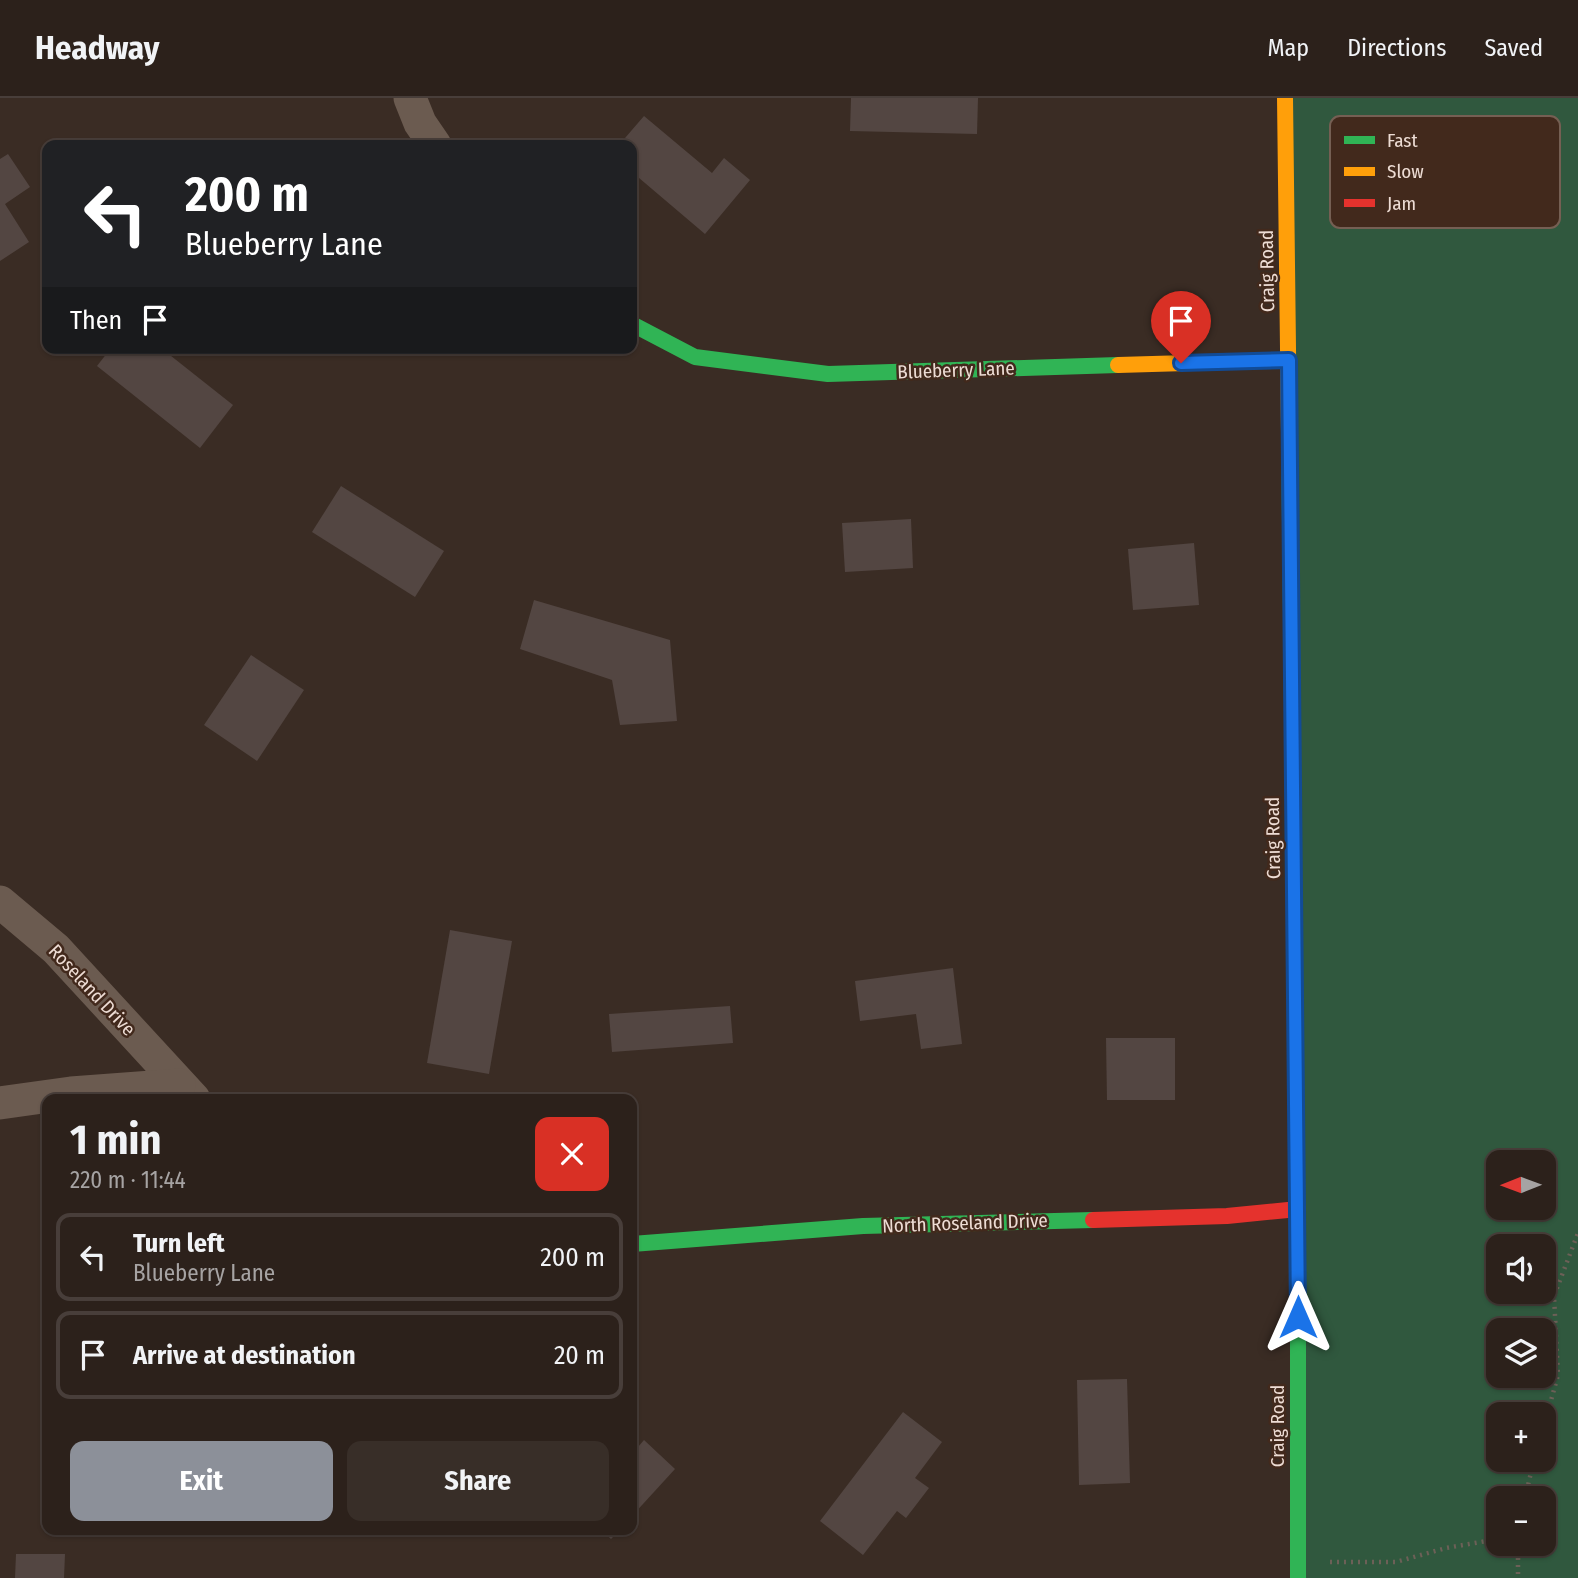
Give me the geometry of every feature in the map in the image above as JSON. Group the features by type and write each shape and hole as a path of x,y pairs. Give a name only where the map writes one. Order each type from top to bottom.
{"street":[{"path":"410,98 419,123 431,140"},
{"name":"Craig Road","path":"1285,98 1298,1209 1298,1578"},
{"name":"Blueberry Lane","path":"637,327 695,358 828,374 1289,360"},
{"name":"Roseland Drive","path":"0,902 56,949 186,1092"},
{"path":"65,1094 186,1092"},
{"path":"0,1104 42,1097"},
{"name":"North Roseland Drive","path":"637,1244 863,1226 1227,1216 1298,1209"}],"path":[{"path":"1551,1402 1558,1375 1555,1296 1578,1233"},
{"path":"1298,1561 1396,1562 1446,1548 1486,1541"},
{"path":"1518,1556 1518,1578"}],"green space":[{"path":"1285,98 1578,98 1578,1578 1298,1578"}],"building":[{"path":"851,98 978,98 977,134 850,131"},
{"path":"644,116 712,173 724,158 750,180 705,234 637,176 637,140 623,140"},
{"path":"8,154 30,187 5,204 29,242 0,261 0,159"},
{"path":"106,354 169,354 233,405 200,448 97,366"},
{"path":"341,486 444,551 415,597 312,532"},
{"path":"911,519 913,568 845,572 842,523"},
{"path":"1194,543 1199,605 1133,610 1128,549"},
{"path":"534,600 670,640 677,721 620,725 612,680 520,649"},
{"path":"251,655 304,690 257,761 204,725"},
{"path":"450,930 512,941 489,1074 427,1063"},
{"path":"953,968 962,1044 921,1049 916,1014 860,1021 855,981"},
{"path":"730,1006 733,1043 612,1052 609,1014"},
{"path":"1106,1038 1175,1038 1175,1100 1107,1100"},
{"path":"1127,1379 1130,1483 1079,1485 1077,1380"},
{"path":"903,1412 942,1442 915,1478 929,1488 906,1518 897,1511 863,1555 820,1521"},
{"path":"644,1440 675,1469 637,1511 637,1448"},
{"path":"16,1554 65,1554 64,1578 15,1578"}],"traffic: fast":[{"path":"637,327 695,357 828,374 1118,365"},
{"path":"1289,432 1294,884"},
{"path":"637,1244 863,1226 1093,1220"},
{"path":"1298,1312 1298,1578"}],"traffic: slow":[{"path":"1285,98 1289,432"},
{"path":"1118,365 1289,360"},
{"path":"1294,884 1298,1312"}],"traffic: jam":[{"path":"1093,1220 1227,1216 1298,1209"}],"route":[{"path":"1181,363 1289,360 1298,1317"}]}
